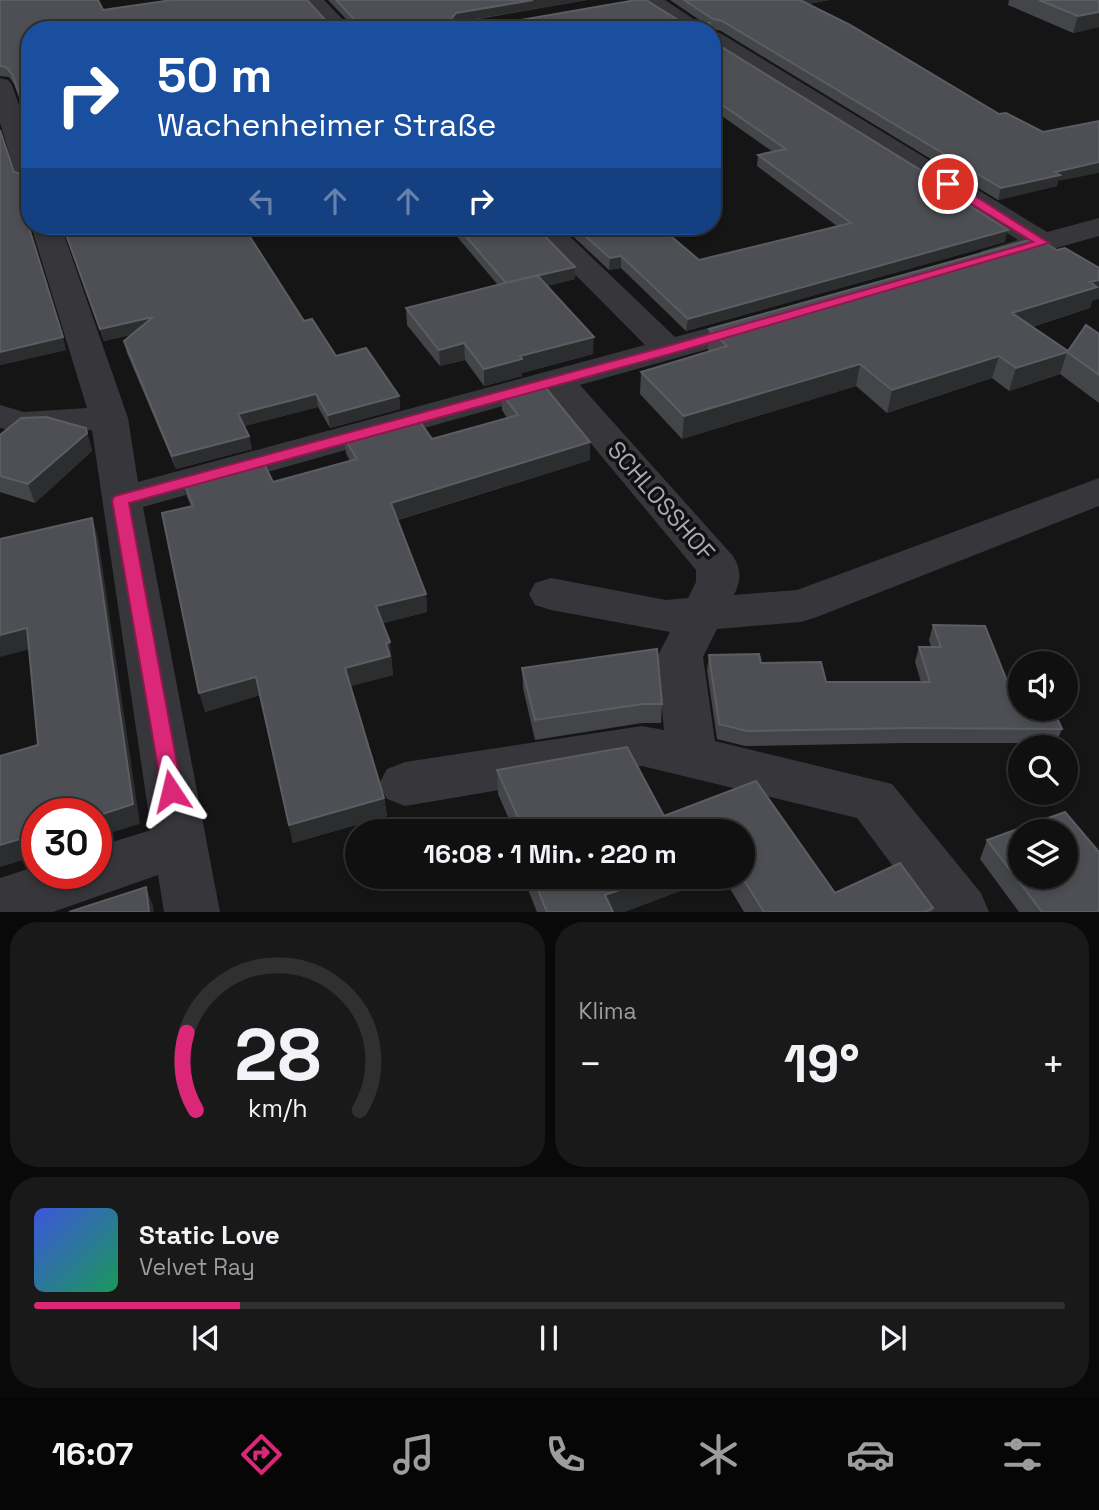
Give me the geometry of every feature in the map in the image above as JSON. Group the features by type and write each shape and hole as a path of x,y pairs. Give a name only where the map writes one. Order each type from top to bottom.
{"street":[{"path":"313,0 333,21"},
{"path":"651,0 685,21"},
{"path":"721,44 1043,243"},
{"path":"9,99 21,143"},
{"path":"963,266 1099,227"},
{"path":"49,235 109,418 192,912"},
{"path":"551,235 669,350"},
{"path":"121,500 789,316"},
{"name":"SCHLOSSHOF","path":"557,380 718,567 718,582 680,657 692,757"},
{"path":"0,416 22,423 109,418"},
{"path":"551,594 666,616 800,606 1099,491"},
{"path":"405,784 642,746 692,757 874,800 961,912"},
{"path":"112,866 180,844"},
{"path":"0,904 44,889"}],"building":[{"path":"0,0 98,0 103,10 172,0 307,0 326,21 21,21 21,100 12,74 6,67 0,66"},
{"path":"336,0 533,0 456,13 451,19 452,21 354,21"},
{"path":"636,0 646,0 680,21 515,21"},
{"path":"684,0 800,0 850,25 999,114 1006,113 1043,132 1099,121 1099,162 1055,172 1060,175 1001,188"},
{"path":"1039,0 1099,0 1099,12 1078,16"},
{"path":"721,47 964,197 958,198 1008,230 688,319 621,256 610,258 584,235 670,235 699,260 851,223 758,155 786,149 721,104"},
{"path":"0,130 14,172 21,174 21,235 31,235 63,337 0,352"},
{"path":"66,235 249,235 304,321 312,319 336,356 366,348 399,396 328,415 316,394 238,414 249,436 172,456 124,341 153,317 100,329"},
{"path":"465,235 544,235 575,267 506,283"},
{"path":"1036,238 1057,250 1065,248 1099,268 1099,280 1090,282 1097,287 1012,313 1068,351 1086,325 1099,334 1099,375 1067,352 1016,368 999,356 892,390 860,364 684,416 641,372 727,346 709,329"},
{"path":"537,275 594,337 520,356 522,359 484,369 464,343 439,350 406,308"},
{"path":"541,382 590,442 391,503 426,594 376,606 390,642 386,644 390,656 345,668 384,798 289,825 256,677 199,693 162,513 193,506 183,480 261,458 273,482 357,459 343,436 416,416 432,439 518,415 501,393"},
{"path":"46,417 86,428 87,433 28,484 0,476 0,435 21,418"},
{"path":"92,518 133,804 112,811 112,798 21,798 21,839 0,845 0,756 38,745 27,628 0,635 0,539"},
{"path":"933,625 985,626 1008,681 1008,721 1058,721 1062,729 747,731 719,724 709,655 759,654 761,663 821,662 826,682 930,682 919,647 941,647"},
{"path":"657,649 662,704 643,704 535,720 522,668"},
{"path":"627,747 664,816 756,781 835,893 900,863 933,908 925,912 764,912 750,889 755,889 755,819 519,819 497,770"},
{"path":"1065,812 1071,819 1046,819"},
{"path":"1078,827 1099,852 1099,912 1042,912 1024,889 1078,889"},
{"path":"1008,832 1008,867 987,840"},
{"path":"146,887 149,912 69,912"},
{"path":"538,889 622,889 605,895 613,912 547,912"}],"route":[{"path":"171,791 121,500 669,350 1043,243 948,184"}]}
